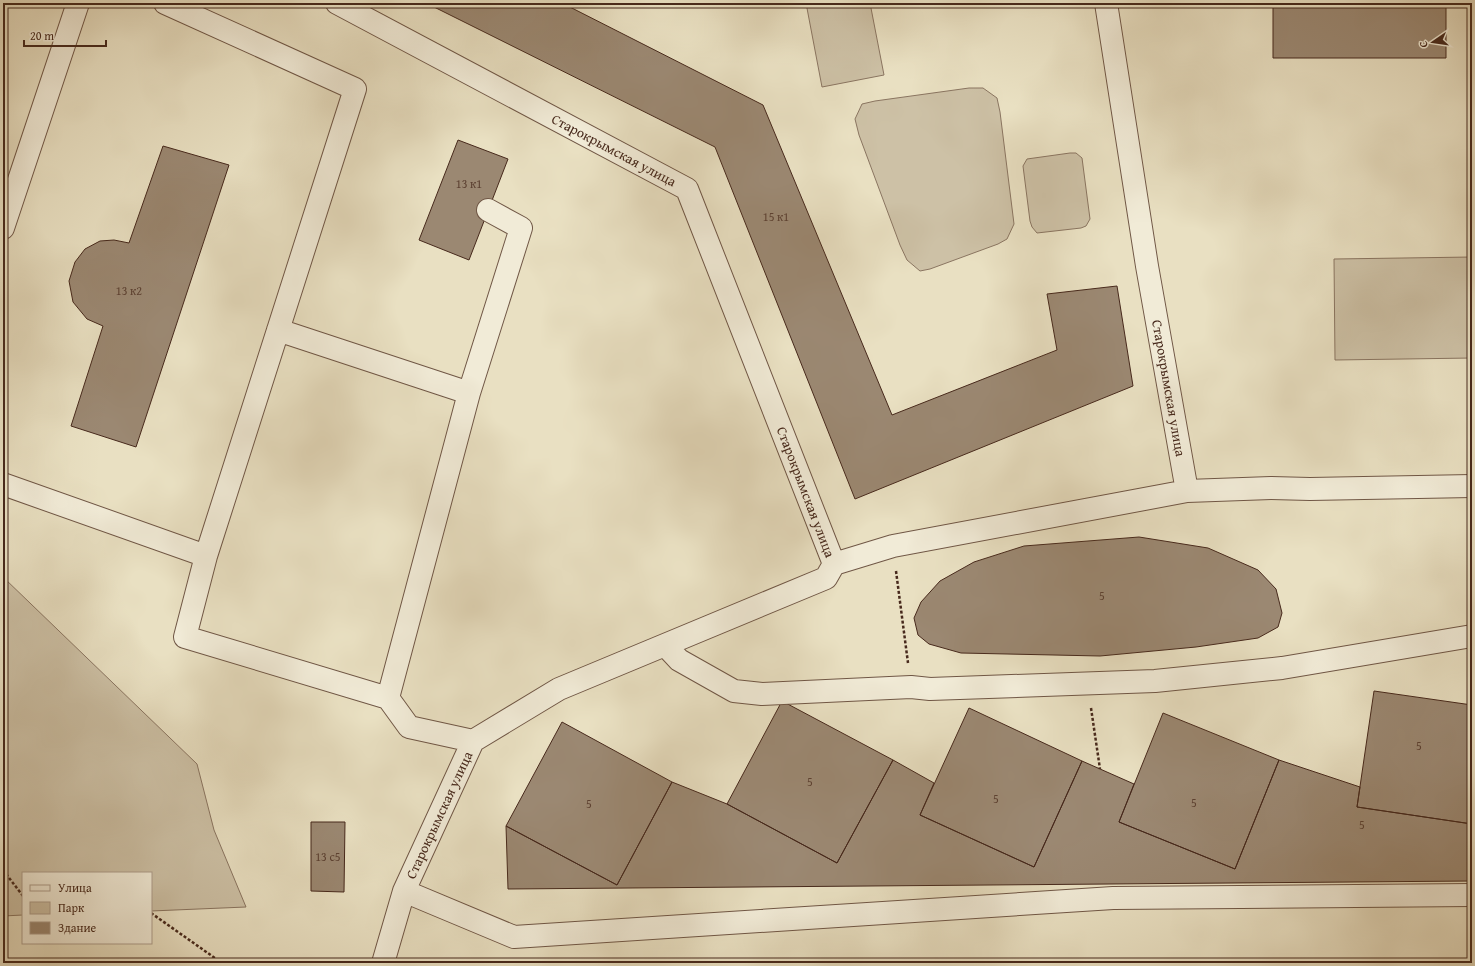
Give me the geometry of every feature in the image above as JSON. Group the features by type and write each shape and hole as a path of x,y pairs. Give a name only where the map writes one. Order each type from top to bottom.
{"street":[{"path":"3,228 78,3"},
{"path":"165,3 355,89 206,556 185,637 388,698 409,728 473,741"},
{"name":"Старокрымская улица","path":"337,3 687,189 834,564 826,578 559,689 473,741 404,891 383,963"},
{"name":"Старокрымская улица","path":"1106,3 1147,266 1187,491"},
{"path":"388,698 470,393 521,228 488,210"},
{"path":"278,330 470,393"},
{"path":"3,484 206,556"},
{"path":"834,564 893,546 1187,491 1271,488 1310,489 1472,486"},
{"path":"664,645 679,660 734,691 762,694 911,687 930,689 1155,681 1282,668 1472,636"},
{"path":"404,891 514,937 1113,898 1472,895"}],"path":[{"path":"893,546 911,687"},
{"path":"1088,683 1100,769"},
{"path":"3,870 22,895"},
{"path":"152,914 222,963"}],"green space":[{"path":"806,3 870,3 884,75 822,87"},
{"path":"969,88 983,88 997,98 1014,224 1007,239 998,244 930,269 920,271 907,260 900,245 859,135 855,119 862,104"},
{"path":"1076,153 1082,158 1090,219 1086,226 1081,228 1037,233 1032,227 1030,221 1023,166 1027,159"},
{"path":"1472,257 1472,358 1335,360 1334,259"},
{"path":"3,577 197,764 214,830 246,907 152,911 152,872 22,872 22,915 3,916"}],"building":[{"path":"426,3 562,3 763,105 892,415 1057,350 1047,294 1117,286 1133,386 855,499 715,147"},
{"path":"1273,3 1446,3 1446,58 1273,58"},
{"path":"458,140 508,159 469,260 419,240"},
{"path":"163,146 229,165 136,447 71,426 103,326 87,319 73,302 69,281 75,262 85,249 100,241 114,240 129,243"},
{"path":"1139,537 1208,548 1258,570 1276,589 1282,613 1278,627 1258,638 1196,647 1100,656 961,653 929,644 918,635 914,618 921,602 940,581 974,562 1024,546"},
{"path":"1374,691 1472,705 1472,824 1357,807"},
{"path":"782,701 893,760 837,863 727,804"},
{"path":"969,708 1082,761 1034,867 920,815"},
{"path":"1163,713 1279,760 1235,869 1119,822"},
{"path":"562,722 672,782 617,885 506,826"},
{"path":"893,760 934,783 920,815 1034,867 1082,761 1134,784 1119,822 1235,869 1279,760 1360,787 1357,807 1472,824 1472,881 508,889 506,826 617,885 672,782 727,804 837,863"},
{"path":"311,822 345,822 344,892 311,891"}]}
